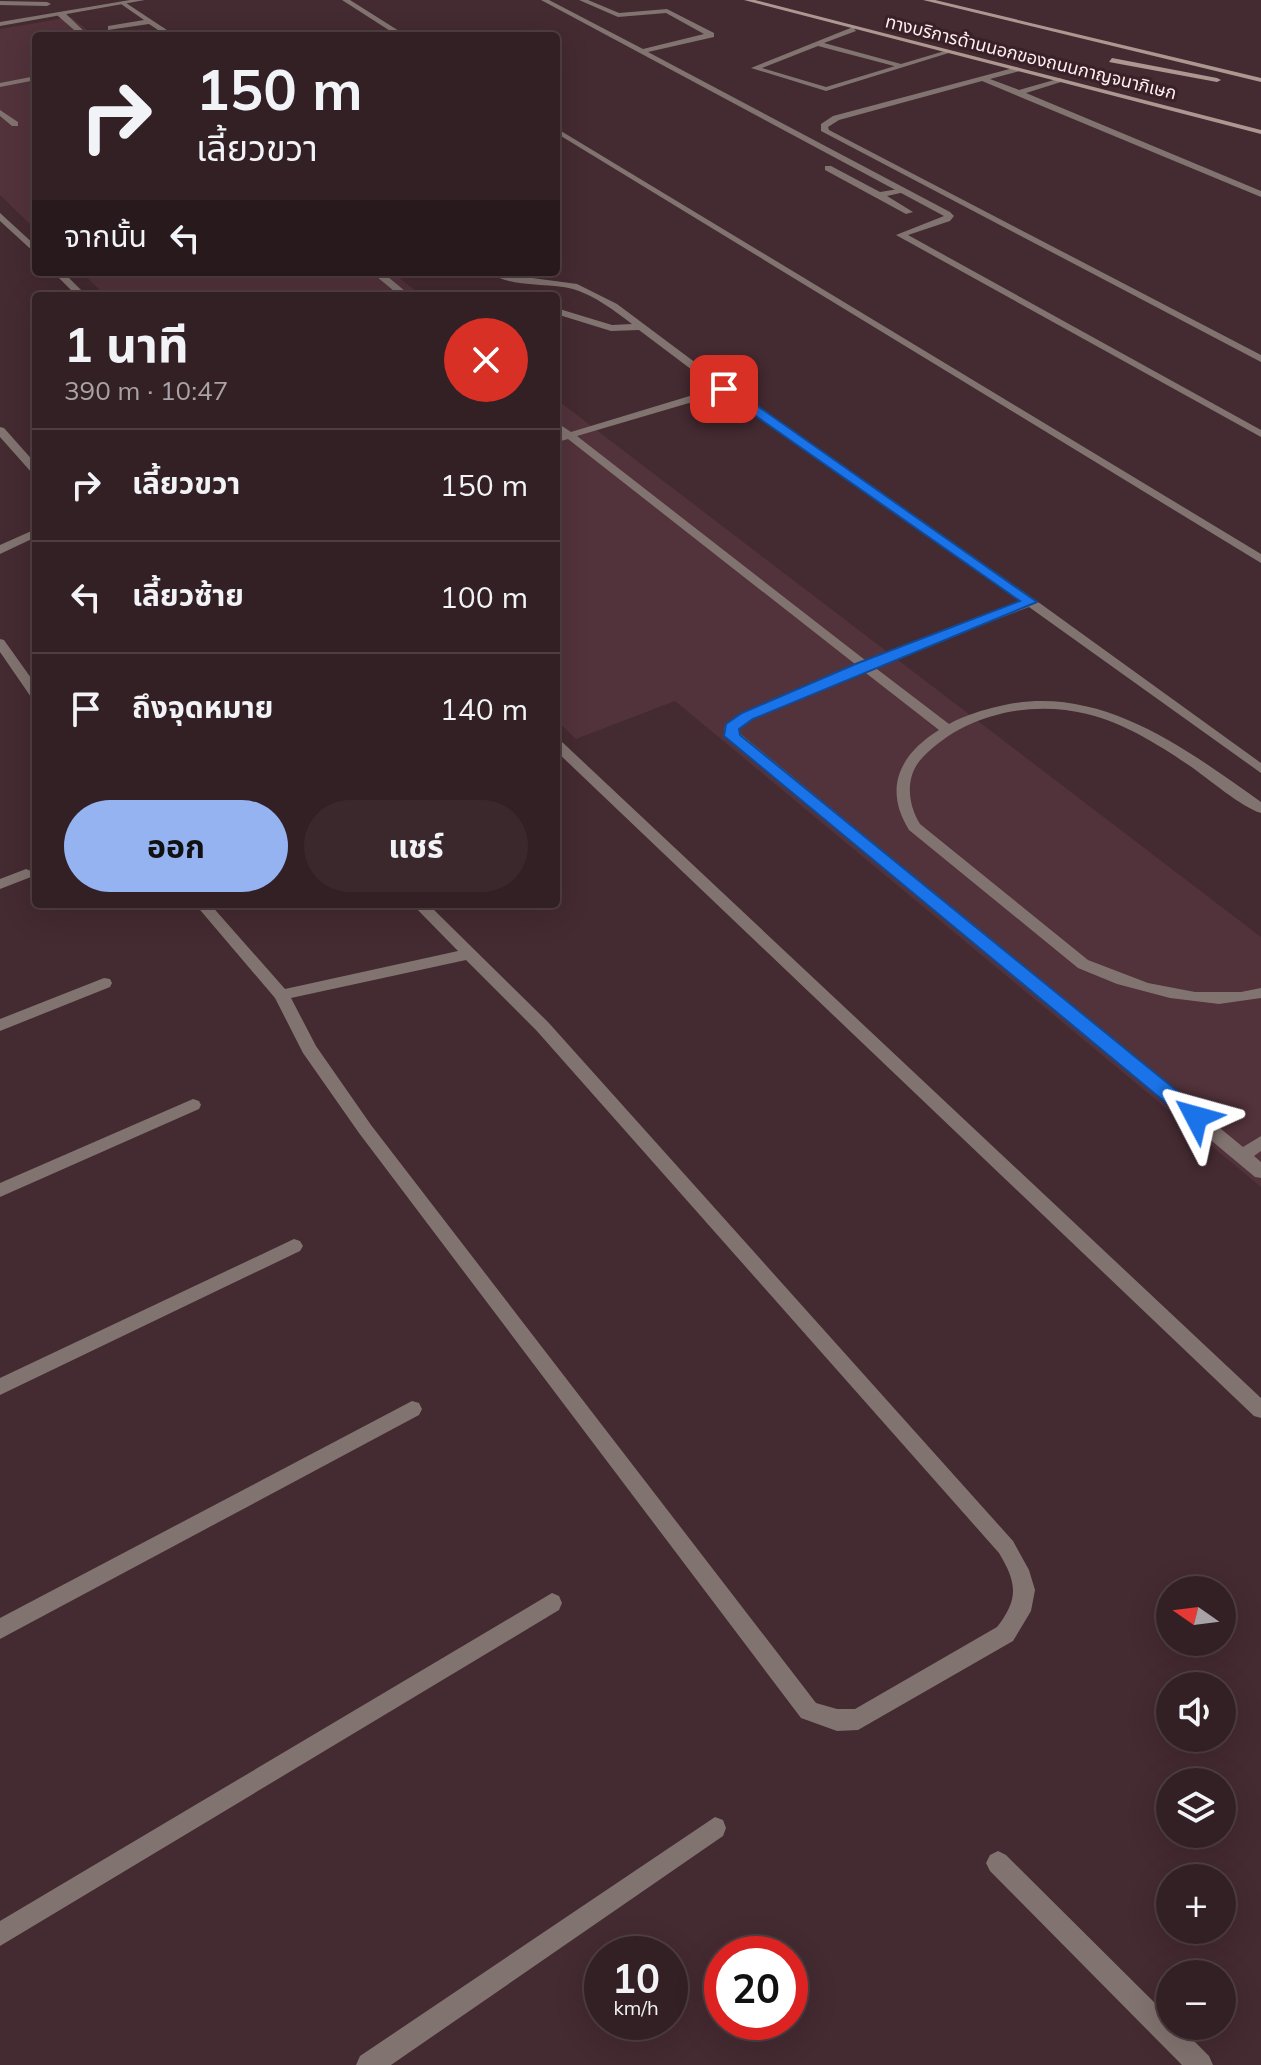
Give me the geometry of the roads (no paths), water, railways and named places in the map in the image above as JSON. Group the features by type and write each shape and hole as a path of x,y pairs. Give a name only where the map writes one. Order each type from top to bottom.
{"main road":[{"name":"ทางบริการด้านนอกของถนนกาญจนาภิเษก","path":"747,0 1261,132"},
{"path":"926,0 1261,80"},
{"path":"1112,60 1261,88"}],"street":[{"path":"0,24 142,0"},
{"path":"345,0 397,32"},
{"path":"544,0 950,216 901,233 904,238 1261,434"},
{"path":"582,0 618,15 667,11 711,35 641,52"},
{"path":"0,3 44,2 81,32"},
{"path":"123,3 166,32"},
{"path":"111,28 151,21"},
{"path":"853,29 755,68 826,89 948,52"},
{"path":"820,44 899,65"},
{"path":"1017,69 836,118 824,126 825,131 1261,359"},
{"path":"0,85 32,79"},
{"path":"985,79 1261,194"},
{"path":"1021,92 1058,80"},
{"path":"0,112 15,124"},
{"path":"560,132 1261,559"},
{"path":"828,168 909,212"},
{"path":"879,195 902,190"},
{"path":"0,216 32,247"},
{"path":"62,276 78,292"},
{"path":"381,276 401,292"},
{"path":"503,276 585,289 614,306 724,389 1030,602 1261,769"},
{"path":"560,312 611,328 639,327"},
{"path":"562,438 724,389"},
{"path":"0,430 32,466"},
{"path":"562,438 945,728"},
{"path":"0,550 32,534"},
{"path":"1030,602 864,666 748,716 729,731 1261,1172"},
{"path":"0,643 32,688"},
{"path":"1261,809 1112,718 1021,706 979,715 945,728 911,761 905,776 902,810 914,827 1083,964 1115,980 1156,991 1204,996 1261,993"},
{"path":"560,748 1261,1410"},
{"path":"0,884 26,874"},
{"path":"205,908 281,995 309,1049 365,1129 809,1711 837,1720 858,1719 1005,1634 1017,1619 1026,1592 1023,1572 1006,1547 542,1026 423,908"},
{"path":"281,995 468,954"},
{"path":"0,1025 104,983"},
{"path":"0,1190 193,1105"},
{"path":"1243,1156 1261,1142"},
{"path":"0,1387 294,1246"},
{"path":"0,1629 412,1409"},
{"path":"0,1934 552,1603"},
{"path":"369,2065 715,1828"},
{"path":"998,1863 1200,2065"}]}
